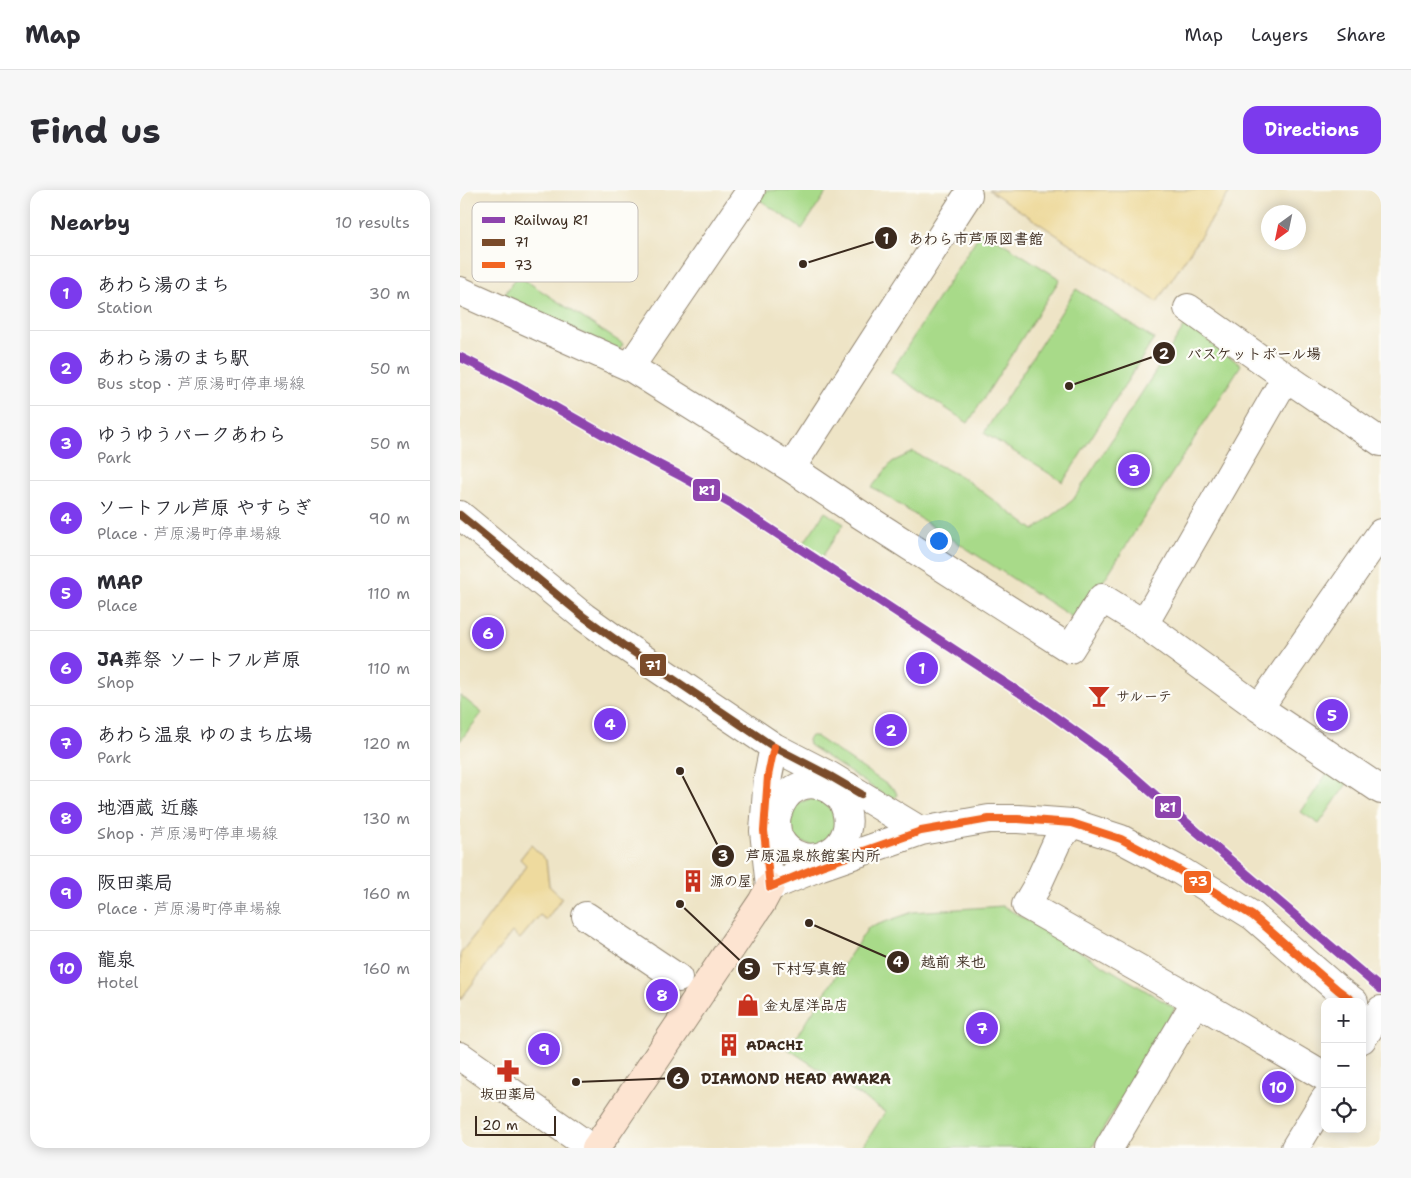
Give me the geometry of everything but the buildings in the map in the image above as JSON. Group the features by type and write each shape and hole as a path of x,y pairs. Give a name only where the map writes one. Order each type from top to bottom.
{"main road":[{"path":"596,1148 756,911 770,887"}],"street":[{"path":"630,367 750,190"},
{"path":"792,468 968,195"},
{"path":"460,291 630,367 792,468 1070,649 1102,598 1144,624 1259,708 1381,790"},
{"path":"1188,308 1381,442"},
{"path":"1144,624 1286,377"},
{"path":"460,515 584,617 623,645 832,786 921,831"},
{"path":"1259,708 1381,533"},
{"path":"774,747 768,776 771,818 770,887 831,858 921,831 989,819 1072,823 1121,839 1179,870 1253,916 1349,998"},
{"path":"771,818 788,793 797,787 832,786"},
{"path":"831,858 845,837 848,826 848,813 832,786"},
{"path":"771,818 781,841 790,851 806,857 831,858"},
{"path":"1072,823 1057,842 1026,906 1321,1075"},
{"path":"586,916 678,978"},
{"path":"1109,1148 1196,1002"},
{"path":"463,1065 591,1148"},
{"path":"1295,1148 1321,1106"}],"green space":[{"path":"766,190 828,190 802,229 760,200"},
{"path":"982,230 1060,279 968,423 891,372"},
{"path":"513,282 528,282 623,344 619,351 504,296"},
{"path":"1076,289 1154,339 1063,482 984,433"},
{"path":"1186,324 1241,365 1078,621 872,487 892,462 913,452 962,477 1034,530 1073,500"},
{"path":"825,512 844,524 822,557 803,544"},
{"path":"460,695 482,713 460,741"},
{"path":"811,736 815,736 895,790 897,795 895,798 890,799 809,745 808,739"},
{"path":"1330,769 1348,782 1319,824 1301,812"},
{"path":"812,798 827,804 834,816 836,827 818,847 792,839 787,819 798,803"},
{"path":"1003,906 1175,1008 1092,1148 862,1148 885,1112 788,1049 868,928 913,912"}],"sand":[{"path":"989,190 1231,190 1157,302"},
{"path":"531,845 546,860 549,886 562,898 546,920 540,915 520,939 512,932 460,1000 460,954 527,866 520,859"}],"rail line":[{"name":"R1","path":"460,357 514,384 735,506 1034,702 1115,760 1381,989"}],"transit line":[{"name":"71","path":"460,515 584,617 623,645 774,747 861,794"},
{"name":"73","path":"774,747 768,776 764,831 770,887 821,866 921,831 989,819 1072,823 1121,839 1179,870 1253,916 1349,998"}],"place":[{"name":"あわら市芦原図書館","path":"803,264"},
{"name":"バスケットボール場","path":"1069,386"},
{"name":"ゆうゆうパークあわら","path":"1134,470"},
{"name":"JA葬祭 ソートフル芦原","path":"488,633"},
{"name":"あわら湯のまち","path":"922,668"},
{"name":"サルーテ","path":"1099,696"},
{"name":"MAP","path":"1332,715"},
{"name":"ソートフル芦原 やすらぎ","path":"610,724"},
{"name":"あわら湯のまち駅","path":"891,730"},
{"name":"芦原温泉旅館案内所","path":"680,771"},
{"name":"源の屋","path":"693,881"},
{"name":"下村写真館","path":"680,904"},
{"name":"越前 来也","path":"809,923"},
{"name":"地酒蔵 近藤","path":"662,995"},
{"name":"金丸屋洋品店","path":"748,1005"},
{"name":"あわら温泉 ゆのまち広場","path":"982,1028"},
{"name":"ADACHI","path":"729,1045"},
{"name":"阪田薬局","path":"544,1049"},
{"name":"坂田薬局","path":"508,1071"},
{"name":"DIAMOND HEAD AWARA","path":"576,1082"},
{"name":"龍泉","path":"1278,1087"}]}
